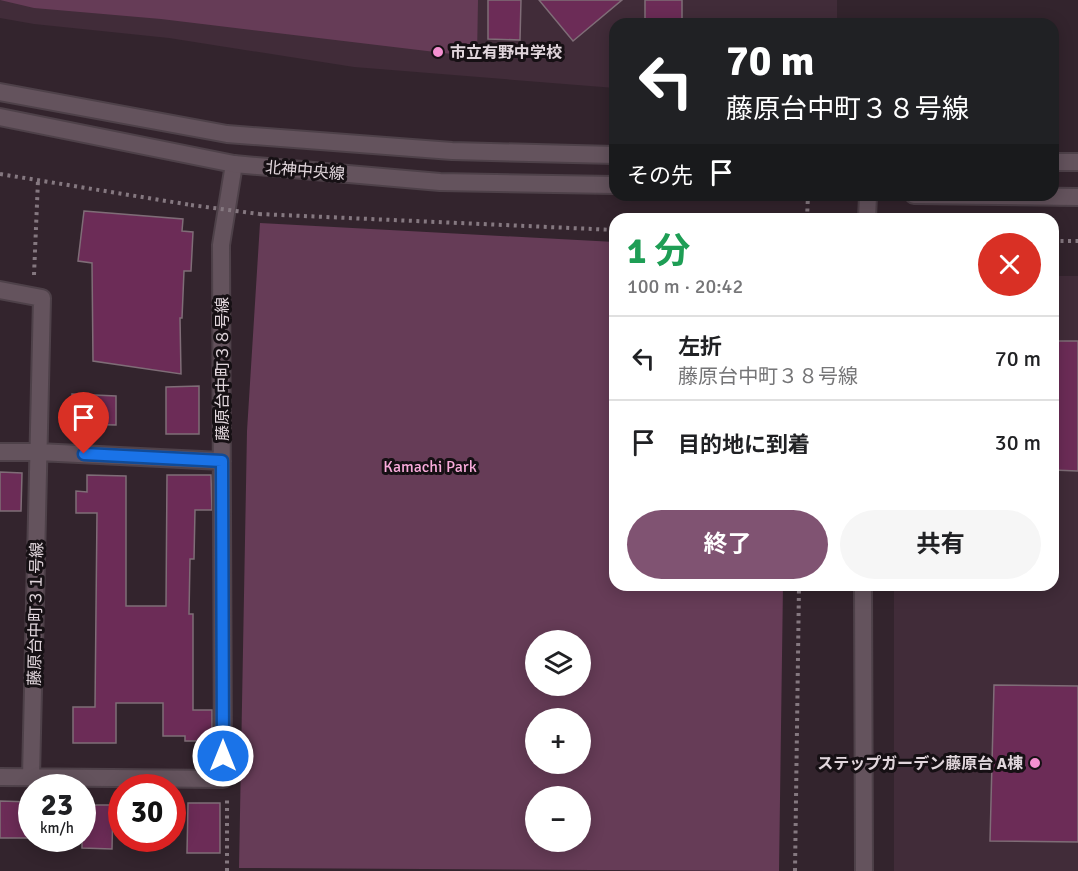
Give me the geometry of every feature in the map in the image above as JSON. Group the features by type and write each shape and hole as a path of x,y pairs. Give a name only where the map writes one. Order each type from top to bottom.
{"street":[{"name":"北神中央線","path":"0,92 227,134 452,151 609,155"},
{"name":"北神中央線","path":"0,117 234,164 440,182 609,185"},
{"path":"1059,162 1078,162"},
{"name":"藤原台中町３８号線","path":"0,452 222,461 221,245 234,164"},
{"path":"1059,197 1078,197"},
{"path":"0,290 32,296"},
{"name":"藤原台中町３１号線","path":"31,774 42,298 32,296"},
{"path":"96,778 223,779 222,461"},
{"path":"863,591 864,871"},
{"path":"0,777 18,777"}],"path":[{"path":"0,174 259,214 609,230"},
{"path":"32,296 38,180"},
{"path":"1059,241 1078,241"},
{"path":"795,871 799,591"},
{"path":"223,779 227,789 227,871"}],"shaded area":[{"name":"市立有野中学校","path":"0,0 837,0 837,18 609,18 609,88 354,67 169,38 34,24 0,18"},
{"path":"1059,276 1078,276 1078,871 894,871 894,591 1059,591"}],"green space":[{"path":"0,0 478,0 477,57 161,19 34,8"},
{"name":"Kamachi Park","path":"260,223 609,242 609,591 783,591 779,871 239,868 247,431"}],"building":[{"path":"488,0 521,0 520,40 488,39"},
{"path":"539,0 622,0 573,41"},
{"path":"645,0 682,0 682,18 645,18"},
{"path":"84,211 183,219 182,231 193,232 191,271 184,271 182,318 180,318 181,374 93,361 92,263 78,261"},
{"path":"1059,341 1078,341 1078,471 1059,470"},
{"path":"199,386 199,434 166,434 166,387"},
{"path":"72,394 116,396 116,425 72,424"},
{"path":"0,472 22,473 21,511 0,511"},
{"path":"87,475 126,476 126,606 166,606 167,475 211,475 212,510 195,510 194,559 190,559 189,614 193,614 193,710 212,710 212,741 185,741 185,736 163,736 163,703 116,703 116,743 73,743 73,707 95,707 97,513 76,513 76,491 87,492"},
{"name":"ステップガーデン藤原台 A棟","path":"994,685 1078,686 1078,842 990,841"},
{"path":"0,801 18,802 18,838 0,838"},
{"path":"188,803 220,803 220,853 187,853"},
{"path":"96,805 108,805 108,849 96,848"}],"place":[{"name":"市立有野中学校","path":"438,52"},
{"name":"ステップガーデン藤原台 A棟","path":"1035,763"}],"route":[{"path":"84,454 222,461 223,756"}]}
